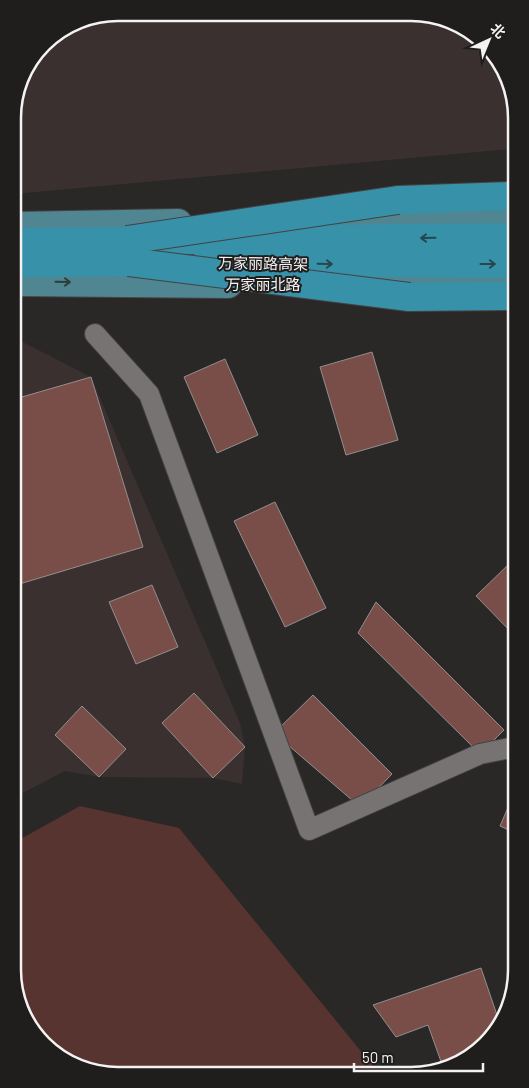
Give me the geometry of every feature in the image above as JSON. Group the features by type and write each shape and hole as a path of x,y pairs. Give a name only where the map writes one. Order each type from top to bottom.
{"highway":[{"path":"128,251 398,200 508,196"},
{"name":"万家丽路高架","path":"21,262 128,251 508,237"},
{"name":"万家丽路高架","path":"21,243 128,251 508,264"},
{"path":"128,251 409,297 508,296"}],"main road":[{"path":"21,226 508,219"},
{"name":"万家丽北路","path":"21,282 246,284 508,282"}],"street":[{"path":"94,334 149,394 309,830 480,754 508,748"}],"shaded area":[{"path":"417,21 442,26 464,37 464,65 492,65 503,87 508,119 508,149 21,193 21,112 31,76 41,59 59,41 87,26 106,22"},
{"path":"21,341 91,377 240,723 245,747 242,784 213,778 99,777 65,771 21,794"},
{"path":"80,806 179,828 374,1067 119,1067 93,1063 70,1054 45,1034 31,1012 23,988 21,976 21,839"}],"building":[{"path":"372,352 398,440 346,455 320,367"},
{"path":"225,359 258,435 217,453 184,377"},
{"path":"91,377 143,547 21,584 21,397"},
{"path":"275,502 326,608 285,627 234,521"},
{"path":"508,565 508,629 476,596"},
{"path":"152,585 178,647 136,664 109,602"},
{"path":"376,602 504,730 480,754 358,633"},
{"path":"194,693 245,747 213,778 162,723"},
{"path":"313,695 392,774 360,807 274,733"},
{"path":"82,706 126,749 99,777 55,735"},
{"path":"508,808 508,830 500,826"},
{"path":"481,968 497,1014 488,1029 475,1043 441,1062 428,1025 396,1037 373,1005"}]}
